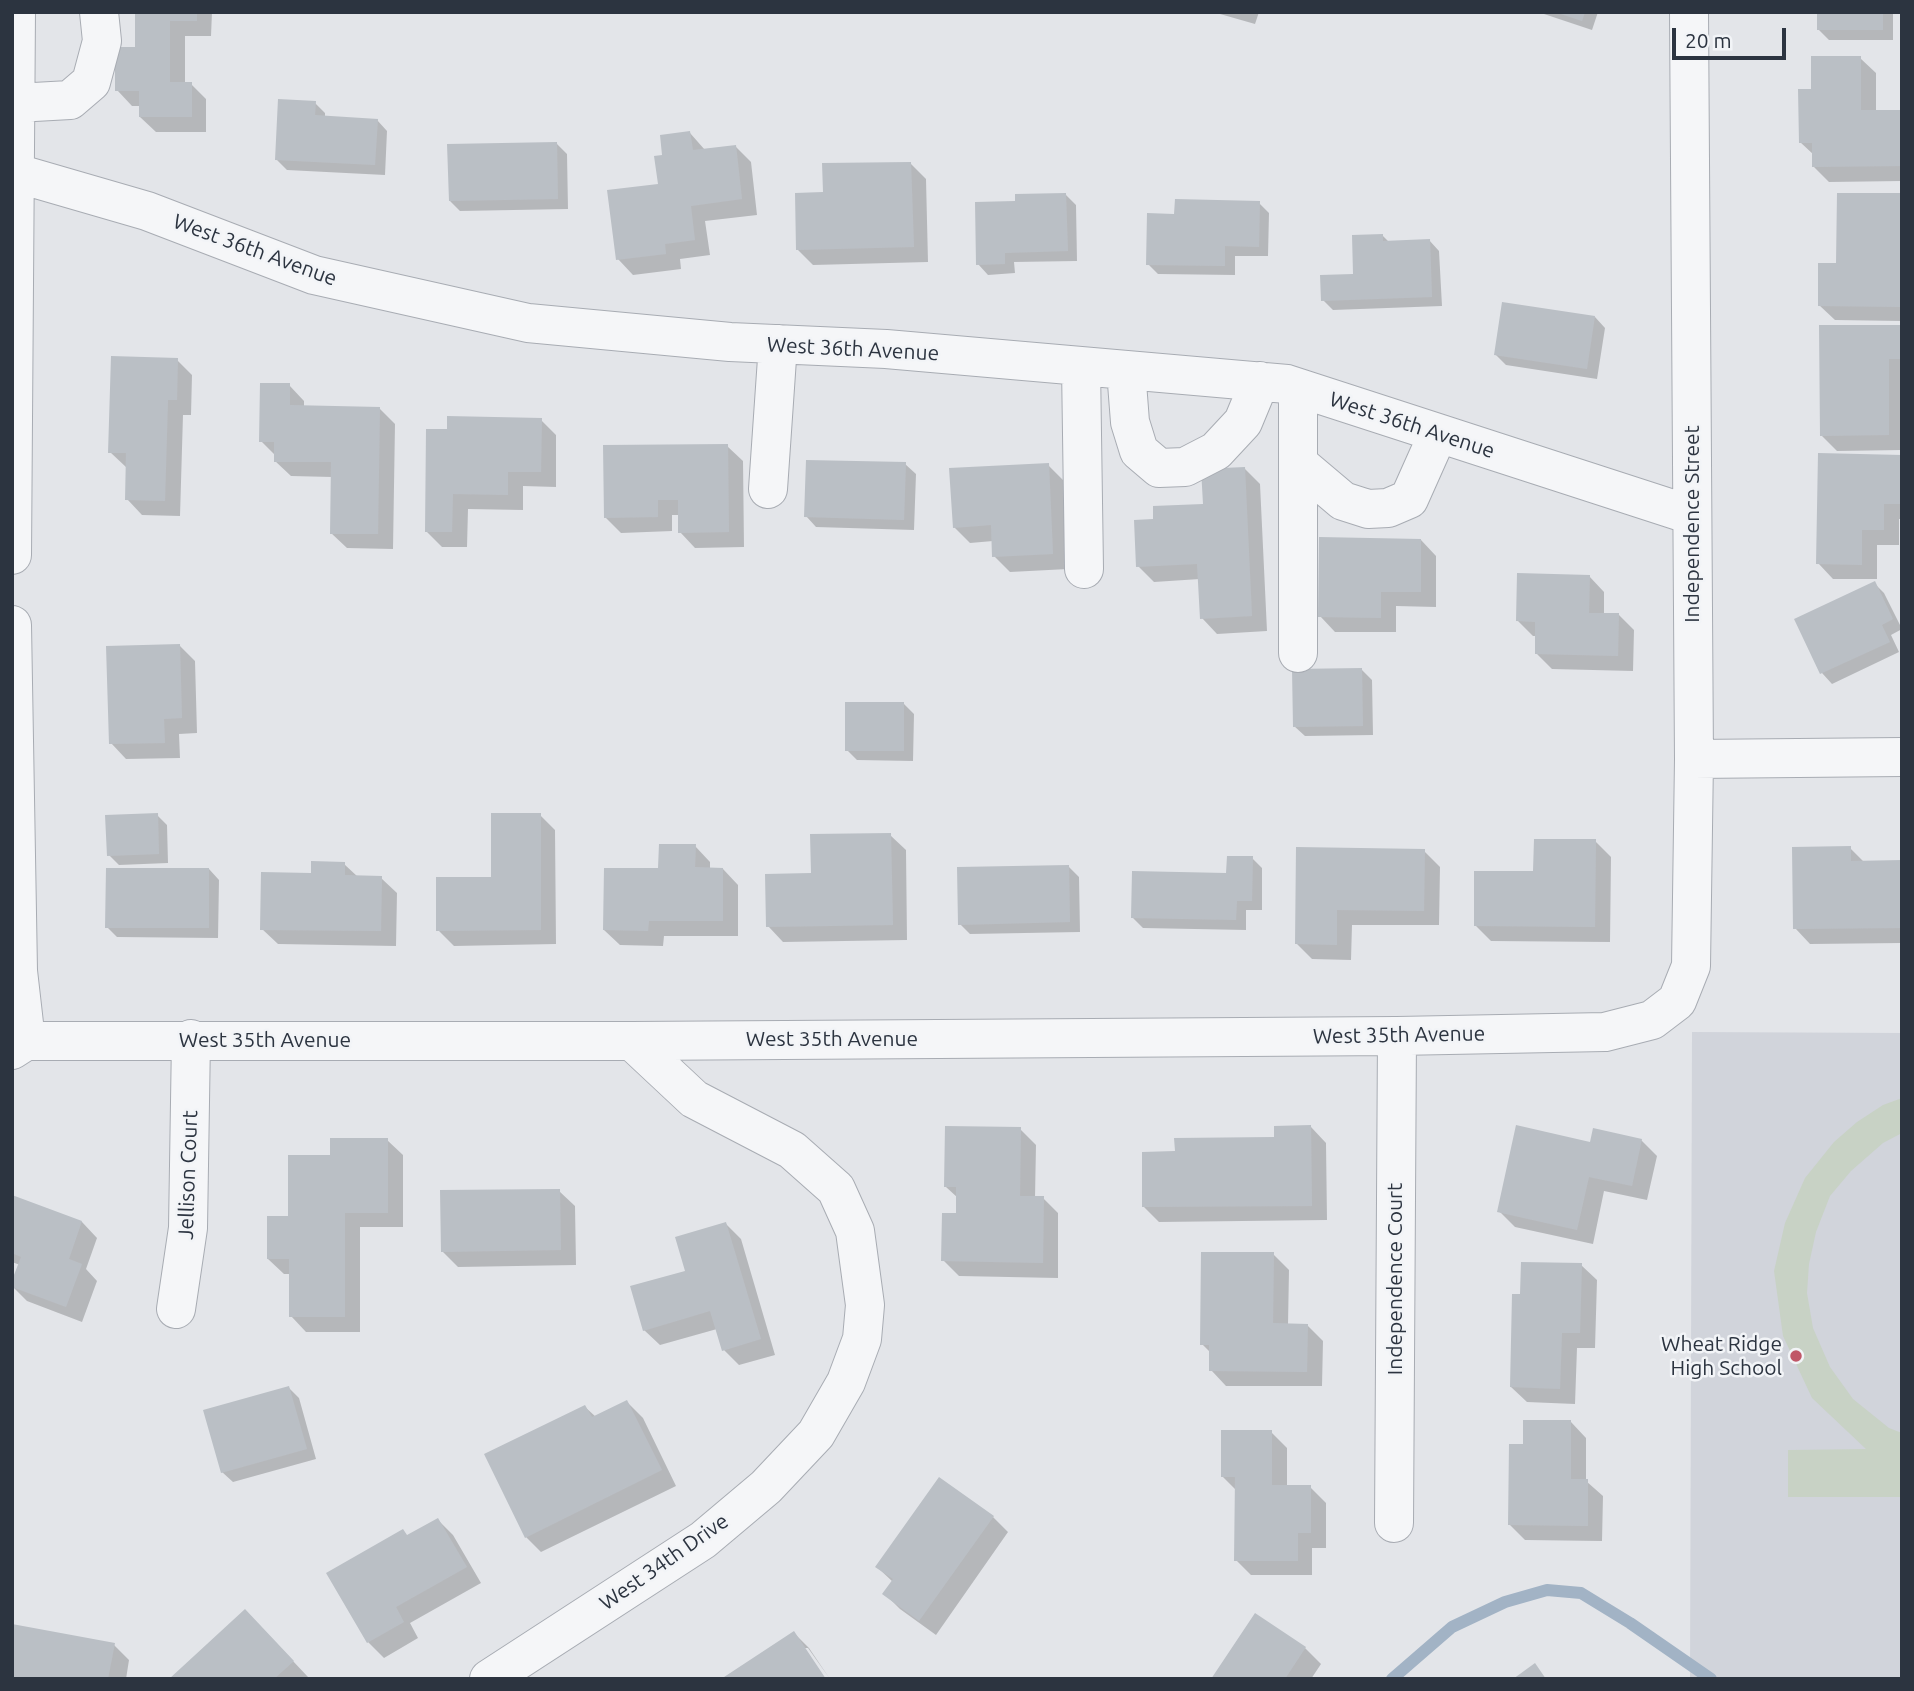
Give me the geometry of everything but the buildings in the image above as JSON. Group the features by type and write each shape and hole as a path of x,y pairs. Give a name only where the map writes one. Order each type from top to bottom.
{"street":[{"path":"12,555 16,12"},
{"path":"16,103 70,100 91,82 103,41 99,12"},
{"name":"Independence Street","path":"1652,1020 1677,1001 1691,966 1694,759 1689,12"},
{"name":"West 36th Avenue","path":"16,173 147,212 314,275 528,323 730,342 886,349 1287,384 1691,515"},
{"path":"768,489 778,344"},
{"path":"1081,366 1084,569"},
{"path":"1126,370 1130,422 1139,451 1159,468 1185,467 1216,451 1244,422 1259,381"},
{"path":"1298,388 1298,653"},
{"path":"1298,463 1343,501 1368,509 1388,508 1409,499 1438,434"},
{"path":"12,625 19,1045"},
{"path":"1694,759 1902,757"},
{"name":"West 35th Avenue","path":"19,1045 191,1040 632,1041 1397,1036 1605,1032 1652,1020"},
{"name":"Independence Court","path":"1394,1523 1397,1036"},
{"name":"Jellison Court","path":"176,1309 188,1228 191,1040"},
{"name":"West 34th Drive","path":"489,1679 704,1540 766,1487 816,1434 846,1382 862,1339 865,1305 855,1231 836,1189 792,1150 694,1099 632,1041"}],"shaded area":[{"name":"Wheat Ridge High School","path":"1692,1032 1902,1033 1902,1679 1690,1679"},
{"path":"1902,1098 1902,1133 1883,1143 1851,1171 1830,1196 1816,1232 1809,1264 1807,1293 1813,1328 1830,1367 1853,1399 1889,1428 1902,1433 1902,1497 1788,1497 1788,1450 1866,1449 1812,1398 1783,1336 1774,1271 1785,1223 1805,1178 1834,1142 1857,1122 1883,1105"}],"waterway":[{"path":"1392,1679 1452,1627 1505,1602 1547,1590 1581,1593 1711,1679"}],"place":[{"name":"Wheat Ridge High School","path":"1796,1356"}]}
